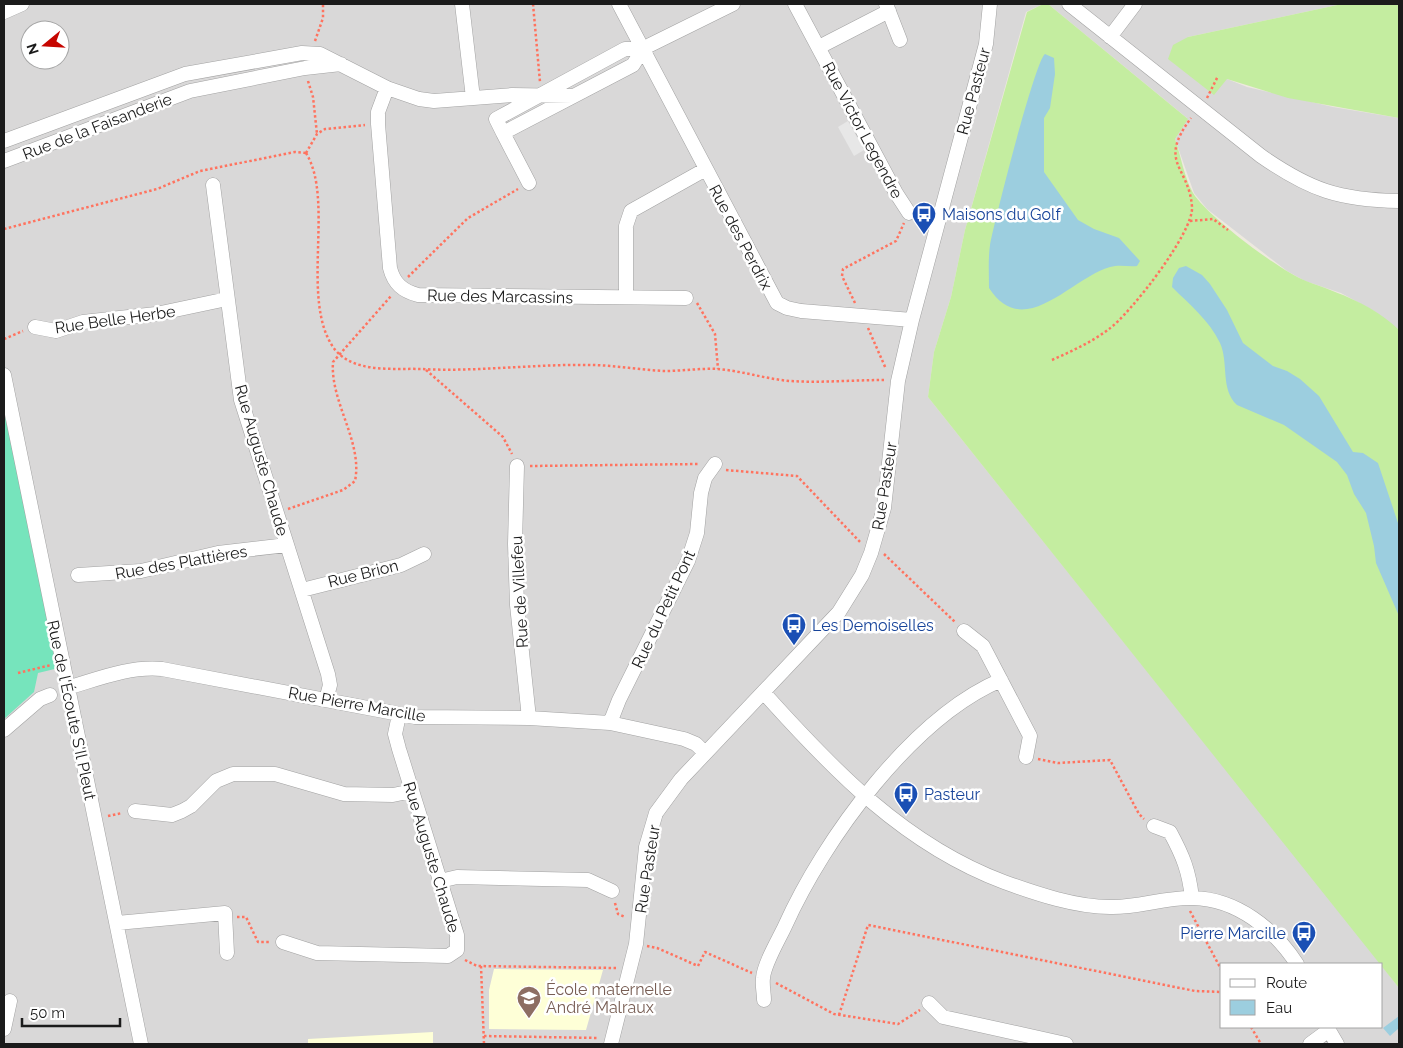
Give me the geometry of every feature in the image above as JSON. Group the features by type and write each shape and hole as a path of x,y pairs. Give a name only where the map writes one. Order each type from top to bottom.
{"street":[{"path":"4,12 22,4"},
{"path":"462,4 473,98"},
{"name":"Rue des Perdrix","path":"619,4 777,303 787,308 801,311 912,320"},
{"name":"Rue de la Faisanderie","path":"643,50 625,49 496,119 502,133 633,65 643,50 733,4"},
{"name":"Rue Victor Legendre","path":"795,4 896,193 909,213"},
{"name":"Rue Pasteur","path":"612,1041 636,944 646,847 656,813 667,796 705,753 839,612 862,574 872,549 884,508 892,381 912,320 986,44 990,4"},
{"path":"1069,4 1289,176 1316,189 1338,196 1399,201"},
{"path":"1110,37 1135,4"},
{"name":"Rue Victor Legendre","path":"819,47 888,7 900,40"},
{"name":"Rue de la Faisanderie","path":"5,136 185,74 302,53 320,54 387,88 419,99 512,95 572,96"},
{"name":"Rue de la Faisanderie","path":"9,159 190,90 304,68 341,64"},
{"name":"Rue de la Faisanderie","path":"185,74 190,90"},
{"path":"387,88 378,112 378,124 390,268 394,281 400,287"},
{"path":"502,133 529,183"},
{"path":"5,136 9,159"},
{"path":"626,297 626,226 631,211 706,169"},
{"name":"Rue Auguste Chaude","path":"213,185 241,400 328,674 330,685 326,700"},
{"name":"Rue des Marcassins","path":"400,287 418,295 686,298"},
{"name":"Rue Belle Herbe","path":"35,327 56,331 83,322 156,314 227,299"},
{"name":"Rue de l'Écoute S'Il Pleut","path":"4,375 141,1044"},
{"name":"Rue du Petit Pont","path":"610,723 619,700 688,561 697,533 700,493 705,478 715,464"},
{"name":"Rue de Villefeu","path":"517,466 515,544 518,605 529,718"},
{"name":"Rue des Plattières","path":"78,575 141,572 218,553 287,545"},
{"name":"Rue Brion","path":"302,590 401,565 424,554"},
{"path":"964,632 983,646 1030,736 1026,757"},
{"name":"Rue Pierre Marcille","path":"67,688 123,671 150,668 398,715 444,718 529,718 610,723 684,739 696,744 705,753"},
{"path":"764,1000 762,976 798,898 833,839 866,798 879,777 915,741 985,687 1001,680"},
{"path":"764,693 814,749 866,798 908,832 926,843 1004,882 1086,906 1133,906 1188,898 1228,905 1254,919 1273,933 1296,963"},
{"path":"4,730 40,699 50,695"},
{"name":"Rue Auguste Chaude","path":"283,942 317,954 448,956 454,954 458,943 456,935 395,734 398,715"},
{"path":"135,810 172,815 191,806 216,781 233,774 276,774 344,794 393,795 412,792"},
{"path":"1154,826 1170,832 1183,856 1190,874 1188,898"},
{"path":"440,881 457,877 588,880 612,890"},
{"path":"117,923 225,913 227,953"},
{"path":"4,1029 10,1001"},
{"path":"929,1003 943,1017 1066,1044"},
{"path":"1310,1044 1328,1028 1337,1044"}],"path":[{"path":"302,53 300,46 312,46 318,37 324,4"},
{"path":"533,4 541,76 539,96"},
{"path":"304,68 313,97 318,134"},
{"path":"1052,360 1111,328 1124,315 1172,252 1190,221 1192,208 1190,195 1179,169 1176,145 1181,132 1200,107 1218,76"},
{"path":"306,153 318,134 325,129 378,124"},
{"path":"4,229 146,192 200,171 295,152 306,153"},
{"path":"306,153 313,169 316,186 321,311 327,336 338,354 348,361 370,367 425,369 592,365 663,370 718,369 791,381 892,381 842,276 843,269 896,241 909,213"},
{"path":"277,513 343,490 355,480 354,454 333,380 333,362 338,354 468,218 529,183"},
{"path":"1190,221 1213,219 1228,230"},
{"path":"686,298 695,298 715,334 718,369"},
{"name":"Rue Belle Herbe","path":"4,339 35,327"},
{"path":"425,369 503,437 517,466 715,464 728,472 798,476 872,549 934,600 964,632"},
{"path":"18,673 62,663"},
{"path":"1026,757 1058,763 1110,760 1138,814 1154,826"},
{"path":"94,819 135,810"},
{"path":"612,890 618,914 639,921"},
{"path":"1188,898 1220,967"},
{"path":"246,917 258,942 283,942"},
{"path":"839,1015 868,925 1195,991 1220,992"},
{"path":"636,944 658,948 698,966 705,952 762,976 834,1014 898,1024 929,1003"},
{"path":"454,954 481,966 630,969"},
{"path":"481,966 484,1044"},
{"path":"1253,1028 1261,1044"},
{"path":"484,1036 612,1041"}],"shaded area":[{"path":"4,4 1043,4 1026,12 965,230 951,297 934,352 928,397 1380,963 1220,963 1220,1028 1383,1028 1383,967 1399,988 1399,1044 4,1044"},
{"path":"1048,4 1342,4 1188,37 1227,79 1247,87 1333,107 1399,118 1399,330 1374,311 1341,293 1305,281 1287,271 1207,209 1194,193 1175,139 1187,118"},
{"path":"848,121 864,150 854,156 838,127"},
{"path":"494,969 603,970 586,1030 489,1029 489,990"},
{"path":"433,1032 433,1044 308,1044 308,1039"}],"green space":[{"path":"1043,4 1048,4 1188,119 1175,139 1190,187 1201,203 1228,228 1263,255 1294,275 1367,306 1399,330 1399,988 1383,968 1383,963 1379,963 928,397 934,352 951,297 965,230 1027,12"},
{"path":"1342,4 1399,4 1399,118 1288,98 1227,79 1214,95 1168,59 1173,45 1188,37"},
{"path":"4,375 63,667 38,673 34,692 4,719"}],"water":[{"path":"1045,54 1054,58 1055,74 1050,108 1044,118 1044,172 1078,220 1094,229 1119,238 1140,261 1137,266 1110,267 1095,273 1048,302 1032,308 1017,309 1003,303 989,288 989,250 1024,112 1040,63"},
{"path":"1186,266 1202,275 1210,284 1227,310 1243,343 1273,366 1287,371 1300,379 1319,396 1353,452 1363,453 1378,463 1399,526 1399,616 1376,563 1366,513 1354,494 1347,475 1337,462 1284,425 1237,405 1232,399 1228,391 1223,351 1216,335 1205,320 1172,287 1173,278 1179,268"},
{"path":"1399,1016 1399,1028 1390,1036 1383,1028"}],"place":[{"name":"Maisons du Golf","path":"924,235"},
{"name":"Les Demoiselles","path":"794,646"},
{"name":"Pasteur","path":"906,815"},
{"name":"Pierre Marcille","path":"1304,954"},
{"name":"École maternelle André Malraux","path":"529,1019"}]}
